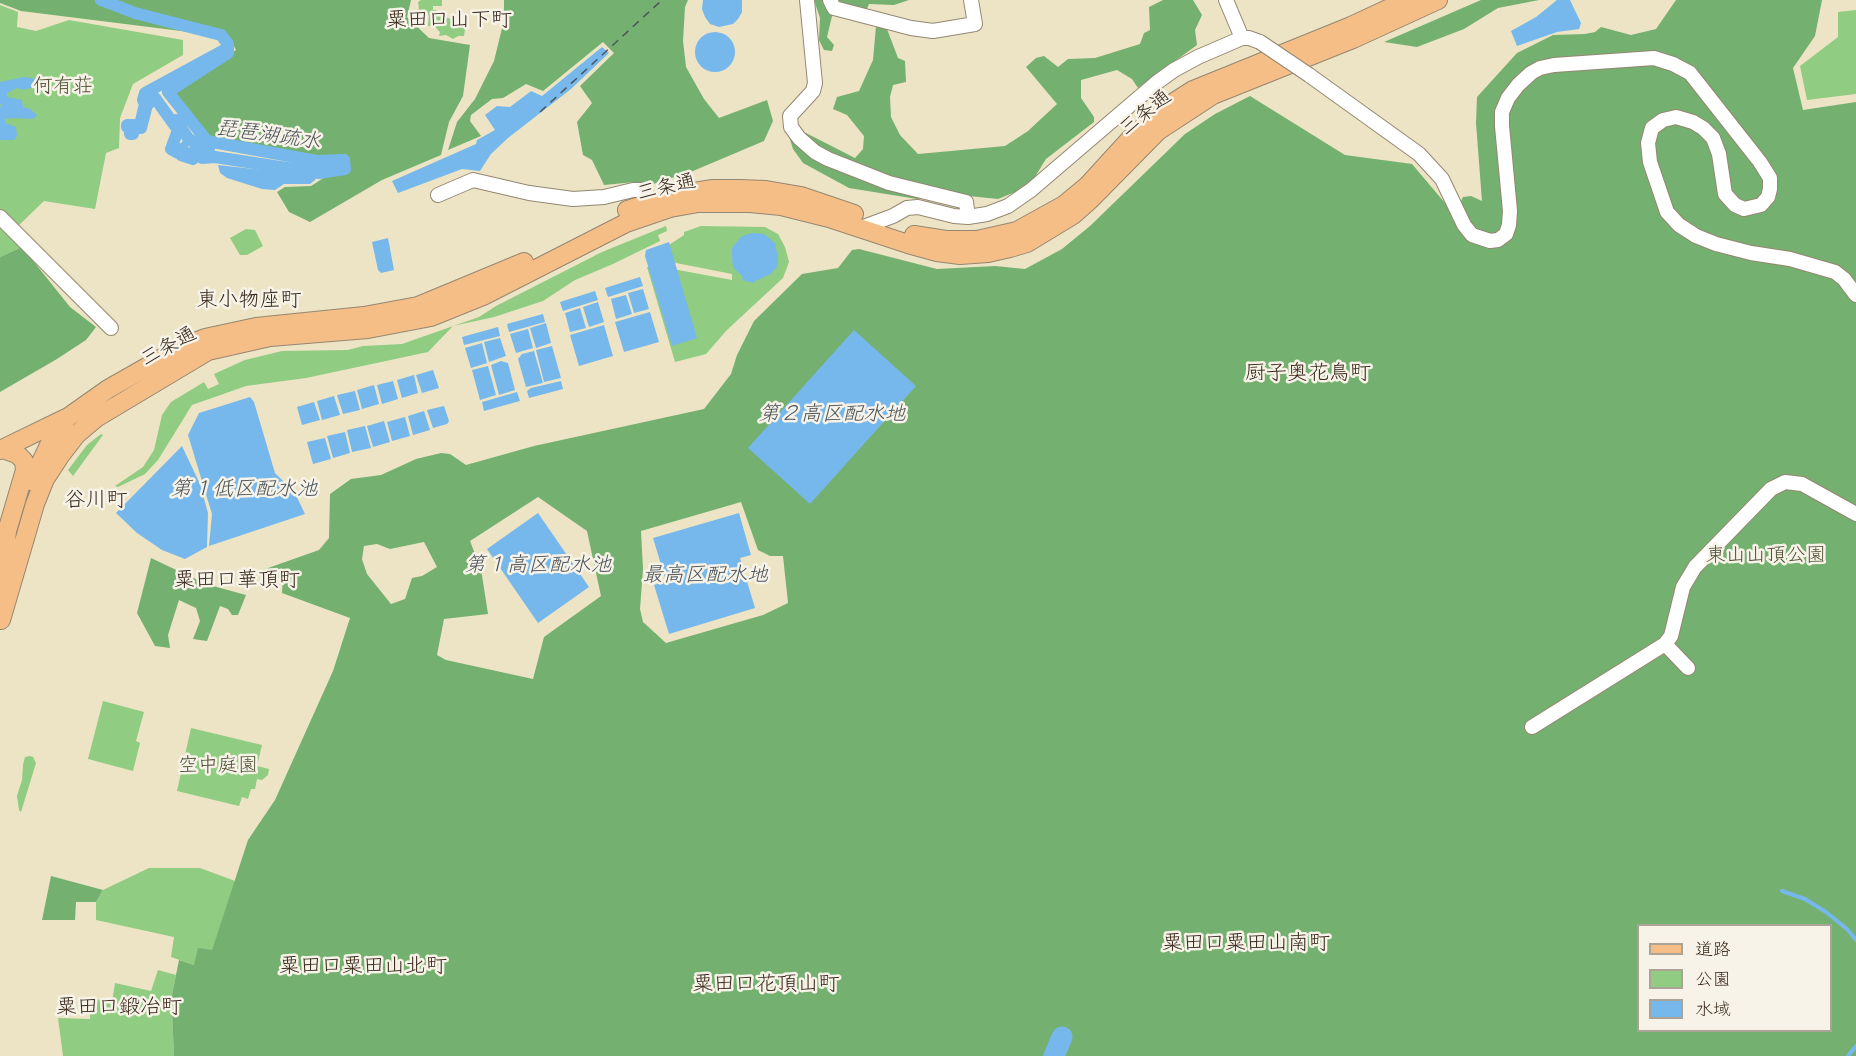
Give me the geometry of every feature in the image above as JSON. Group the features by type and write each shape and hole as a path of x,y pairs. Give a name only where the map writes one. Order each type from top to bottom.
{"main road":[{"name":"三条通","path":"0,624 8,557 18,517 42,459 67,418 108,389 180,348 205,338 256,327 364,316 418,306 522,263 605,220 650,201 713,189 766,190 801,196 918,236 946,240 977,240 1017,231 1064,205 1087,186 1130,139 1168,106 1193,90 1351,26 1407,0"},
{"name":"三条通","path":"0,624 35,504 45,479 60,456 77,434 96,418 208,351 270,336 368,329 431,317 483,296 626,223 670,208 689,205 732,202 782,206 829,218 908,244 960,255 988,253 1027,243 1073,214 1090,200 1158,131 1213,95 1353,39 1438,0"},
{"path":"1,447 113,398 180,359 208,351"},
{"path":"1,447 56,413 108,389"},
{"path":"0,624 4,545 25,470 24,461 17,454 1,447"}],"street":[{"path":"807,0 815,83 813,91 790,116 791,127 799,138 815,152 828,159 889,183 966,202 968,217"},
{"path":"830,0 834,8 911,28 933,31 975,24 971,0"},
{"path":"1226,0 1242,38"},
{"path":"858,229 893,216 907,208 918,207 968,217 987,214 1008,206 1031,190 1165,76 1198,57 1242,38 1249,38 1260,42 1309,75 1419,154 1442,179 1464,225 1472,235 1490,241 1498,240 1506,234 1510,210 1502,112 1518,85 1540,68 1554,65 1654,58 1690,73 1770,178 1770,189 1761,205 1744,209 1735,205 1725,194 1719,154 1713,138 1693,122 1676,117 1663,120 1652,128 1648,142 1650,162 1667,212 1679,225 1696,236 1716,244 1790,259 1835,272 1844,279 1856,295"},
{"path":"438,195 473,180 562,199 604,197 641,190 646,193 650,201"},
{"path":"0,217 111,328"},
{"path":"1532,727 1665,644 1671,636 1683,587 1695,567 1771,489 1785,482 1802,484 1845,510 1856,514"},
{"path":"1665,644 1688,668"}],"green space":[{"path":"0,0 411,0 407,17 429,38 470,45 463,96 449,122 441,155 382,180 310,222 289,212 277,192 285,187 311,186 328,175 347,171 345,158 317,161 233,146 208,139 172,93 236,50 229,37 21,11 0,3"},
{"path":"442,0 442,6 433,6 433,10 436,10 440,16 456,20 455,23 465,29 464,36 453,39 446,35 439,36 440,32 434,26 428,26 427,12 416,13 415,11 419,9 418,2"},
{"path":"504,0 688,0 685,7 683,41 686,67 704,99 719,118 767,100 773,121 764,141 693,171 650,185 635,182 604,185 592,160 583,155 577,122 592,103 580,86 614,53 603,42 543,91 526,84 503,98 492,99 471,115 470,121 481,136 448,150 457,122 475,99 494,61 504,20"},
{"path":"814,0 909,0 894,5 869,4 866,11 894,17 887,29 898,58 905,61 906,82 893,85 890,97 891,117 900,135 918,154 1005,146 1028,131 1057,104 1026,67 1036,58 1044,56 1058,67 1068,59 1095,58 1140,44 1144,33 1150,30 1149,7 1163,0 1193,0 1202,15 1195,30 1197,45 1138,88 1132,79 1117,70 1081,80 1081,98 1094,117 1094,122 1046,159 1033,180 1020,190 998,199 969,196 917,199 849,188 803,163 793,149 789,136 806,133 855,158 863,149 864,136 847,115 833,109 837,97 859,91 873,60 876,26 860,20 851,6 832,16 827,37 834,45 832,51 824,50 819,40 820,18"},
{"path":"1481,0 1539,0 1498,8 1464,29 1417,47 1384,42"},
{"name":"東山山頂公園","path":"1676,0 1822,0 1815,36 1793,68 1803,110 1856,102 1856,1056 174,1056 172,1012 169,1010 179,960 194,965 198,948 212,950 248,840 275,800 333,671 350,618 282,593 283,579 254,573 319,550 329,538 330,494 351,479 381,475 416,459 441,453 450,454 466,465 534,446 704,409 731,374 737,355 754,321 802,274 838,268 852,250 859,249 937,269 995,266 1025,269 1062,249 1090,226 1185,134 1215,114 1250,96 1345,155 1412,164 1445,203 1460,203 1463,197 1471,196 1482,201 1476,123 1477,97 1517,53 1553,35 1585,34 1595,32 1601,27 1631,35 1656,29","holes":["538,497 587,531 601,596 544,637 533,679 446,660 437,655 444,619 488,614 481,569 470,541","741,502 758,550 770,556 783,556 788,603 763,615 666,643 643,622 640,609 643,569 641,531","424,542 437,567 422,576 412,578 405,599 391,604 367,574 362,559 364,546 377,544 390,549"]},
{"name":"何有荘","path":"0,5 18,12 17,27 36,31 69,20 183,40 183,55 133,84 120,118 119,148 106,153 95,209 44,201 17,227 0,212"},
{"path":"1856,10 1856,94 1807,100 1800,66 1838,37 1838,12"},
{"path":"0,224 22,247 0,257"},
{"path":"666,226 667,231 658,235 660,241 575,280 543,301 494,317 454,326 479,317 602,252"},
{"path":"701,226 765,227 778,234 789,262 783,278 727,330 706,354 675,362 647,267 662,267 732,280 732,274 656,259 666,247 684,235 684,232"},
{"path":"246,229 255,230 263,246 247,255 240,255 230,238"},
{"path":"22,247 70,307 96,327 86,340 0,392 0,257"},
{"path":"453,326 428,352 306,378 246,386 192,405 158,460 145,474 118,487 115,486 143,467 154,450 162,415 171,402 204,382 208,389 219,384 214,374 245,360 282,351 348,350 363,346 402,344"},
{"path":"101,434 103,435 73,476 68,470 87,445"},
{"path":"151,558 206,584 246,595 238,615 232,615 228,609 220,606 207,641 193,639 200,621 196,608 179,600 168,635 170,648 155,646 137,613"},
{"path":"103,701 144,712 136,741 140,743 133,771 88,759"},
{"name":"空中庭園","path":"191,728 262,745 257,766 269,769 268,775 262,780 257,779 255,789 251,789 248,799 242,797 239,806 177,791"},
{"path":"30,756 36,763 21,812 17,796 25,757"},
{"path":"149,868 200,868 235,881 212,951 194,965 171,957 174,937 96,920 96,902 103,890"},
{"path":"51,876 103,890 96,902 76,902 75,920 42,920"},
{"path":"158,970 176,975 169,1010 172,1012 174,1056 63,1056 58,1018 90,1019 90,998 112,1002 115,983 151,991"}],"water":[{"path":"703,0 742,0 742,12 733,24 719,27 710,24 705,17 702,9"},
{"path":"1557,0 1570,0 1581,23 1579,29 1557,32 1517,46 1511,31 1536,17"},
{"path":"715,32 723,33 729,38 734,44 734,60 729,66 723,71 715,72 707,71 701,66 696,60 695,52 696,44 701,38 707,33"},
{"path":"602,47 609,53 571,89 508,138 491,154 480,171 462,169 398,193 392,181 476,144 477,140 495,130 485,115 497,106 510,107 531,91 542,96"},
{"path":"24,77 38,79 39,85 24,90 17,88 7,93 7,97 22,100 23,107 37,115 34,119 5,119 5,123 16,127 17,136 14,140 0,140 0,107 2,106 0,104 0,82"},
{"path":"218,165 317,176 310,184 284,184 275,190 262,189 227,178 220,173"},
{"path":"752,233 764,234 775,243 778,258 777,267 771,274 754,283 742,280 743,277 733,267 732,257 732,248 736,243 742,236"},
{"path":"388,238 394,270 381,273 378,270 372,242"},
{"path":"669,242 697,338 672,346 645,256 646,250"},
{"path":"640,277 643,286 608,297 605,288"},
{"path":"643,289 649,309 634,313 628,293"},
{"path":"595,291 598,300 563,311 560,302"},
{"path":"626,295 632,314 616,319 611,299"},
{"path":"598,302 604,322 589,327 583,307"},
{"path":"580,308 586,328 570,332 565,313"},
{"path":"650,312 659,342 624,352 615,322"},
{"path":"543,314 545,322 509,332 507,324"},
{"path":"546,323 551,343 536,348 530,328"},
{"path":"604,325 613,356 579,366 570,335"},
{"path":"498,327 500,336 464,345 462,337"},
{"path":"528,329 533,348 516,353 510,334"},
{"name":"第２高区配水地","path":"854,330 916,386 810,504 748,448"},
{"path":"500,338 506,356 489,362 484,342"},
{"path":"482,343 487,363 471,368 465,348"},
{"path":"552,346 561,378 544,382 536,350"},
{"path":"534,351 543,383 526,387 518,359 522,354"},
{"path":"501,361 508,363 515,390 499,395 491,365"},
{"path":"488,366 496,395 480,400 472,370"},
{"path":"433,370 439,388 422,393 416,375"},
{"path":"414,375 418,393 402,398 397,380"},
{"path":"393,381 398,399 382,404 377,385"},
{"path":"561,381 563,389 529,398 527,391 531,388"},
{"path":"374,385 379,404 362,409 357,390"},
{"path":"355,391 360,410 343,414 337,395"},
{"path":"517,392 520,401 484,411 482,402"},
{"path":"334,396 340,415 322,420 317,401"},
{"name":"第１低区配水池","path":"250,397 254,402 275,473 295,493 305,514 209,546 212,514 188,435 199,413"},
{"path":"314,402 320,420 302,425 297,407"},
{"path":"444,406 449,421 447,424 433,428 427,410"},
{"path":"424,411 430,430 413,435 408,416"},
{"path":"405,417 410,436 392,441 387,422"},
{"path":"384,421 390,442 373,447 367,426"},
{"path":"365,426 371,448 352,452 347,430"},
{"path":"345,432 350,453 333,458 327,436"},
{"path":"325,438 331,459 313,464 307,442"},
{"path":"182,446 200,484 208,513 207,547 185,559 162,550 137,533 116,513"},
{"name":"第１高区配水池","path":"538,513 589,587 538,623 487,549"},
{"name":"最高区配水地","path":"739,513 751,555 740,558 755,608 669,634 654,585 666,581 653,538"}],"waterway":[{"path":"101,0 135,13 221,35 228,44 228,51 224,53"},
{"path":"226,49 228,53 168,92 207,141 317,161 344,160 345,169 319,173 215,157 202,158 195,151 191,153 193,159 181,155 183,150 180,149 178,153 171,149 178,130 155,98 147,105 141,128 133,128 133,134 130,134 130,127 127,125 140,125 145,93 226,49"},
{"name":"琵琶湖疏水","path":"176,120 188,138 204,150 209,150"},
{"path":"176,152 188,138"},
{"path":"184,156 188,139"},
{"path":"1782,891 1805,899 1826,912 1848,930 1856,940"},
{"path":"1054,1056 1062,1037"},
{"path":"1848,1056 1856,1046"}],"ferry route":[{"path":"540,112 662,0"}],"district":[{"name":"粟田口山下町","path":"449,23"},
{"name":"東小物座町","path":"249,303"},
{"name":"厨子奥花鳥町","path":"1308,376"},
{"name":"谷川町","path":"96,503"},
{"name":"粟田口華頂町","path":"237,583"},
{"name":"粟田口粟田山南町","path":"1246,946"},
{"name":"粟田口粟田山北町","path":"363,969"},
{"name":"粟田口花頂山町","path":"766,987"},
{"name":"粟田口鍛冶町","path":"119,1010"}]}
